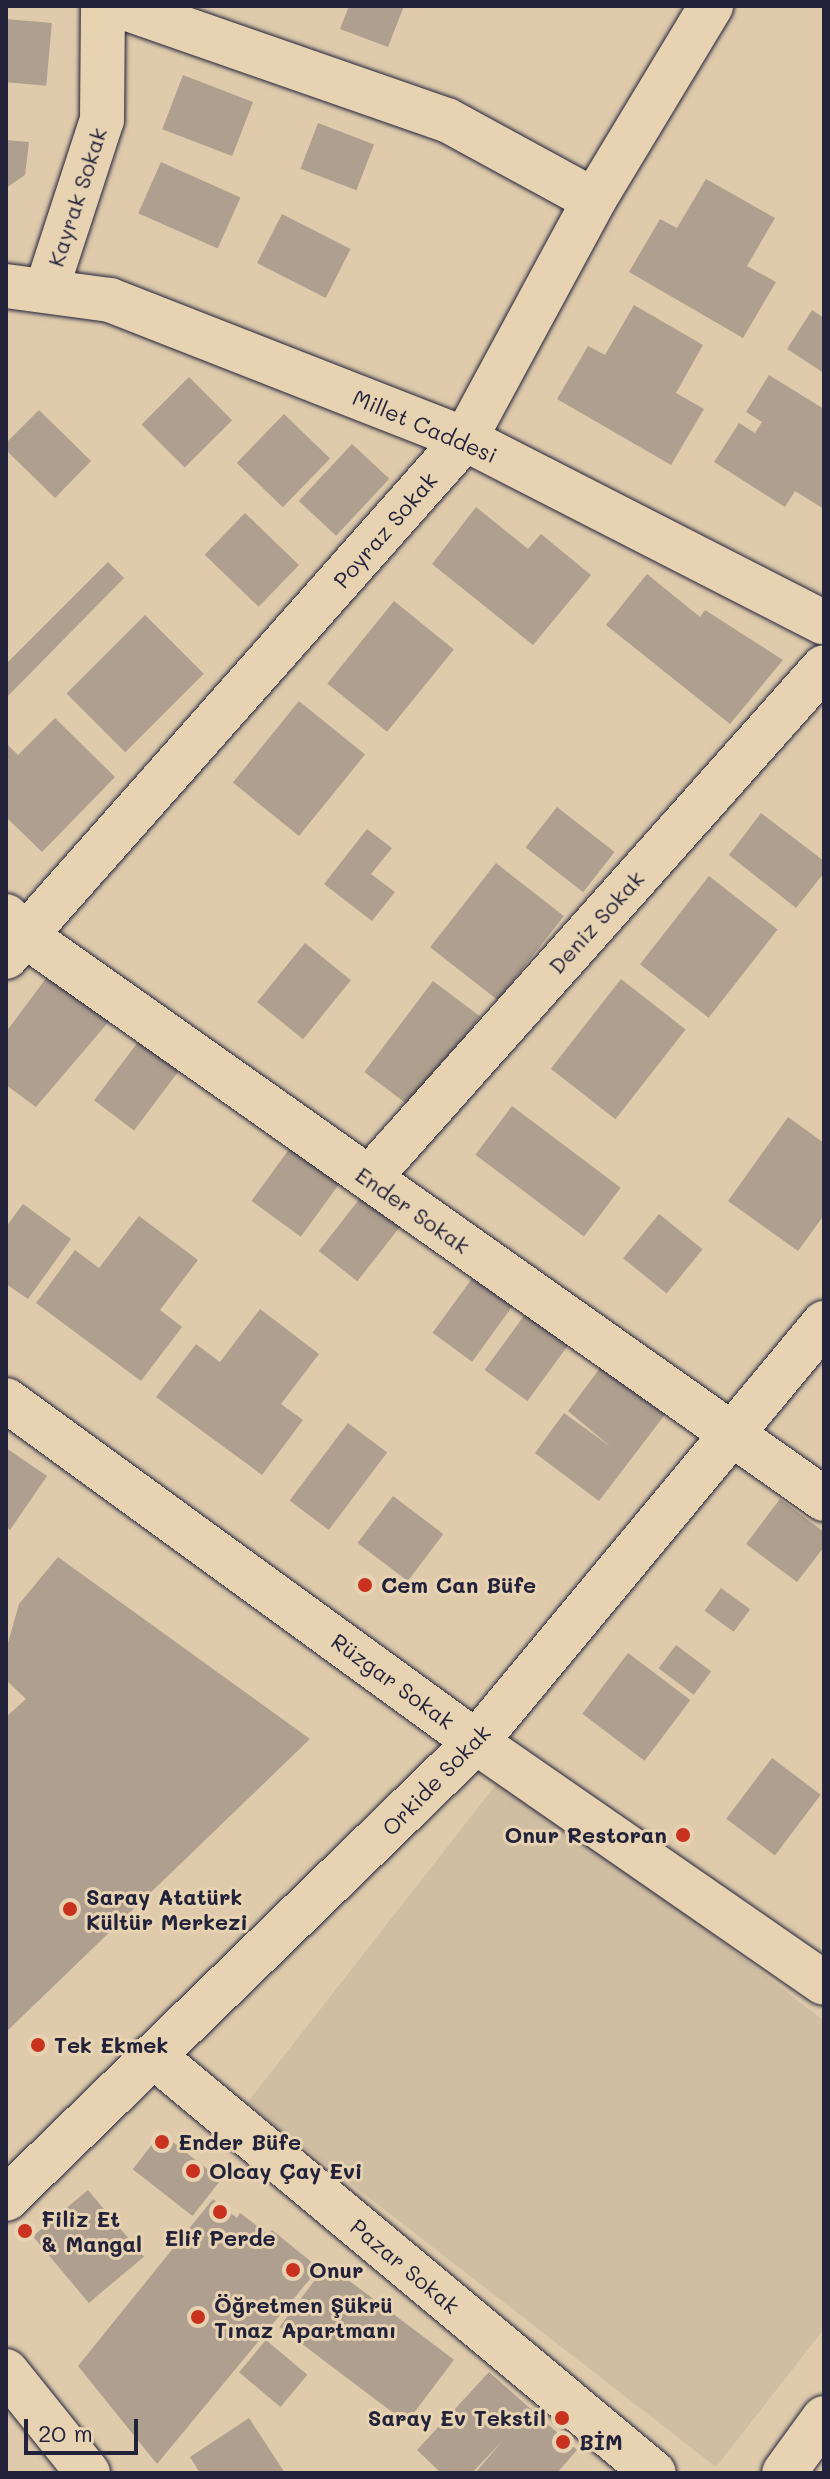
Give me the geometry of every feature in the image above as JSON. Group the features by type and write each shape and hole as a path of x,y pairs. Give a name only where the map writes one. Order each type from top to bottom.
{"main road":[{"name":"Kayrak Sokak","path":"26,289 102,120 103,6"},
{"path":"119,6 447,120 594,200"},
{"name":"Poyraz Sokak","path":"13,936 465,439 594,200 711,6"},
{"name":"Millet Caddesi","path":"26,289 110,300 465,439 824,623"},
{"name":"Deniz Sokak","path":"369,1178 824,667"},
{"name":"Ender Sokak","path":"13,936 369,1178 824,1499"},
{"name":"Orkide Sokak","path":"6,2199 156,2058 476,1742 824,1323"},
{"name":"Rüzgar Sokak","path":"6,1400 476,1742 824,1983"},
{"name":"Pazar Sokak","path":"156,2058 654,2473"},
{"path":"6,2371 88,2473"},
{"path":"784,2473 824,2418"}],"shaded area":[{"path":"505,1773 824,2021 824,2329 716,2467 247,2103"}],"building":[{"path":"349,6 404,6 388,47 340,29"},
{"path":"6,19 52,23 46,86 6,82"},
{"path":"183,75 253,102 232,156 162,129"},
{"path":"318,123 374,145 356,190 300,169"},
{"path":"6,140 29,142 25,175 6,188"},
{"path":"161,162 240,197 218,249 138,213"},
{"path":"706,179 775,218 747,266 776,282 743,338 629,272 660,219 677,228"},
{"path":"282,214 351,249 326,298 257,263"},
{"path":"634,305 703,345 676,393 704,409 671,465 557,399 588,346 605,355"},
{"path":"812,310 824,318 824,373 787,349"},
{"path":"769,375 824,409 824,509 795,491 785,507 714,462 739,423 755,433 762,422 746,412"},
{"path":"189,377 232,420 185,468 142,424"},
{"path":"39,410 91,461 55,498 6,450 6,443"},
{"path":"284,414 330,458 283,507 237,463"},
{"path":"352,444 389,479 336,536 299,501"},
{"path":"476,507 528,549 541,534 591,575 533,645 432,564"},
{"path":"245,513 299,565 259,607 205,555"},
{"path":"108,562 124,578 6,698 6,664"},
{"path":"647,574 700,617 705,610 783,660 730,724 606,625"},
{"path":"394,601 454,649 387,732 327,683"},
{"path":"145,615 204,674 125,752 67,693"},
{"path":"299,701 365,754 299,836 233,783"},
{"path":"55,718 115,777 42,852 6,817 6,743 18,755"},
{"path":"557,807 615,852 583,892 526,847"},
{"path":"761,813 824,861 824,873 796,908 729,855"},
{"path":"367,829 392,848 371,874 395,892 372,921 324,884"},
{"path":"496,863 564,916 498,1000 430,947"},
{"path":"709,876 778,930 709,1018 640,964"},
{"path":"305,943 351,980 303,1039 257,1002"},
{"path":"50,973 111,1019 36,1107 6,1085 6,1032"},
{"path":"621,979 686,1029 615,1119 551,1069"},
{"path":"433,981 480,1017 412,1108 364,1072"},
{"path":"141,1038 181,1068 134,1130 94,1100"},
{"path":"512,1106 621,1188 584,1237 475,1155"},
{"path":"788,1117 824,1143 824,1215 798,1251 728,1201"},
{"path":"295,1141 344,1177 301,1237 252,1201"},
{"path":"368,1188 407,1218 357,1281 319,1251"},
{"path":"23,1204 71,1239 28,1299 6,1284 6,1227"},
{"path":"659,1214 703,1249 667,1294 623,1258"},
{"path":"139,1216 198,1260 160,1310 182,1327 141,1381 36,1303 75,1250 99,1268"},
{"path":"476,1273 516,1302 472,1362 433,1333"},
{"path":"531,1306 574,1337 527,1401 485,1370"},
{"path":"260,1309 319,1354 281,1404 303,1420 262,1475 156,1397 196,1344 220,1362"},
{"path":"606,1360 670,1408 599,1501 535,1453 564,1413 611,1447 568,1411"},
{"path":"348,1423 387,1452 329,1530 290,1500"},
{"path":"6,1448 47,1476 10,1530 6,1527"},
{"path":"393,1496 443,1534 408,1581 357,1543"},
{"path":"780,1499 824,1532 824,1547 797,1582 746,1544"},
{"name":"Saray Atatürk Kültür Merkezi","path":"58,1557 310,1739 6,2032 6,1717 26,1699 6,1680 6,1650 19,1604"},
{"path":"721,1588 750,1609 734,1632 705,1611"},
{"path":"676,1645 711,1671 694,1695 659,1668"},
{"path":"628,1653 690,1700 645,1761 582,1714"},
{"path":"772,1758 821,1795 775,1855 726,1819"},
{"path":"161,2133 221,2180 193,2216 133,2169"},
{"path":"88,2190 144,2257 89,2303 33,2236"},
{"name":"Öğretmen Şükrü Tınaz Apartmanı","path":"213,2199 237,2218 240,2213 268,2234 272,2230 319,2268 157,2464 78,2366"},
{"path":"327,2264 454,2360 406,2423 279,2327"},
{"path":"266,2340 307,2375 280,2407 239,2372"},
{"path":"489,2372 577,2450 557,2473 475,2473 504,2439 472,2473 441,2473 417,2450"},
{"path":"249,2418 285,2473 200,2473 190,2457"}],"place":[{"name":"Cem Can Büfe","path":"365,1585"},
{"name":"Onur Restoran","path":"683,1835"},
{"name":"Saray Atatürk Kültür Merkezi","path":"70,1909"},
{"name":"Tek Ekmek","path":"38,2045"},
{"name":"Ender Büfe","path":"162,2142"},
{"name":"Olcay Çay Evi","path":"193,2171"},
{"name":"Elif Perde","path":"220,2212"},
{"name":"Filiz Et & Mangal","path":"25,2231"},
{"name":"Onur","path":"293,2270"},
{"name":"Öğretmen Şükrü Tınaz Apartmanı","path":"198,2317"},
{"name":"Saray Ev Tekstil","path":"562,2418"},
{"name":"BİM","path":"563,2442"}]}
